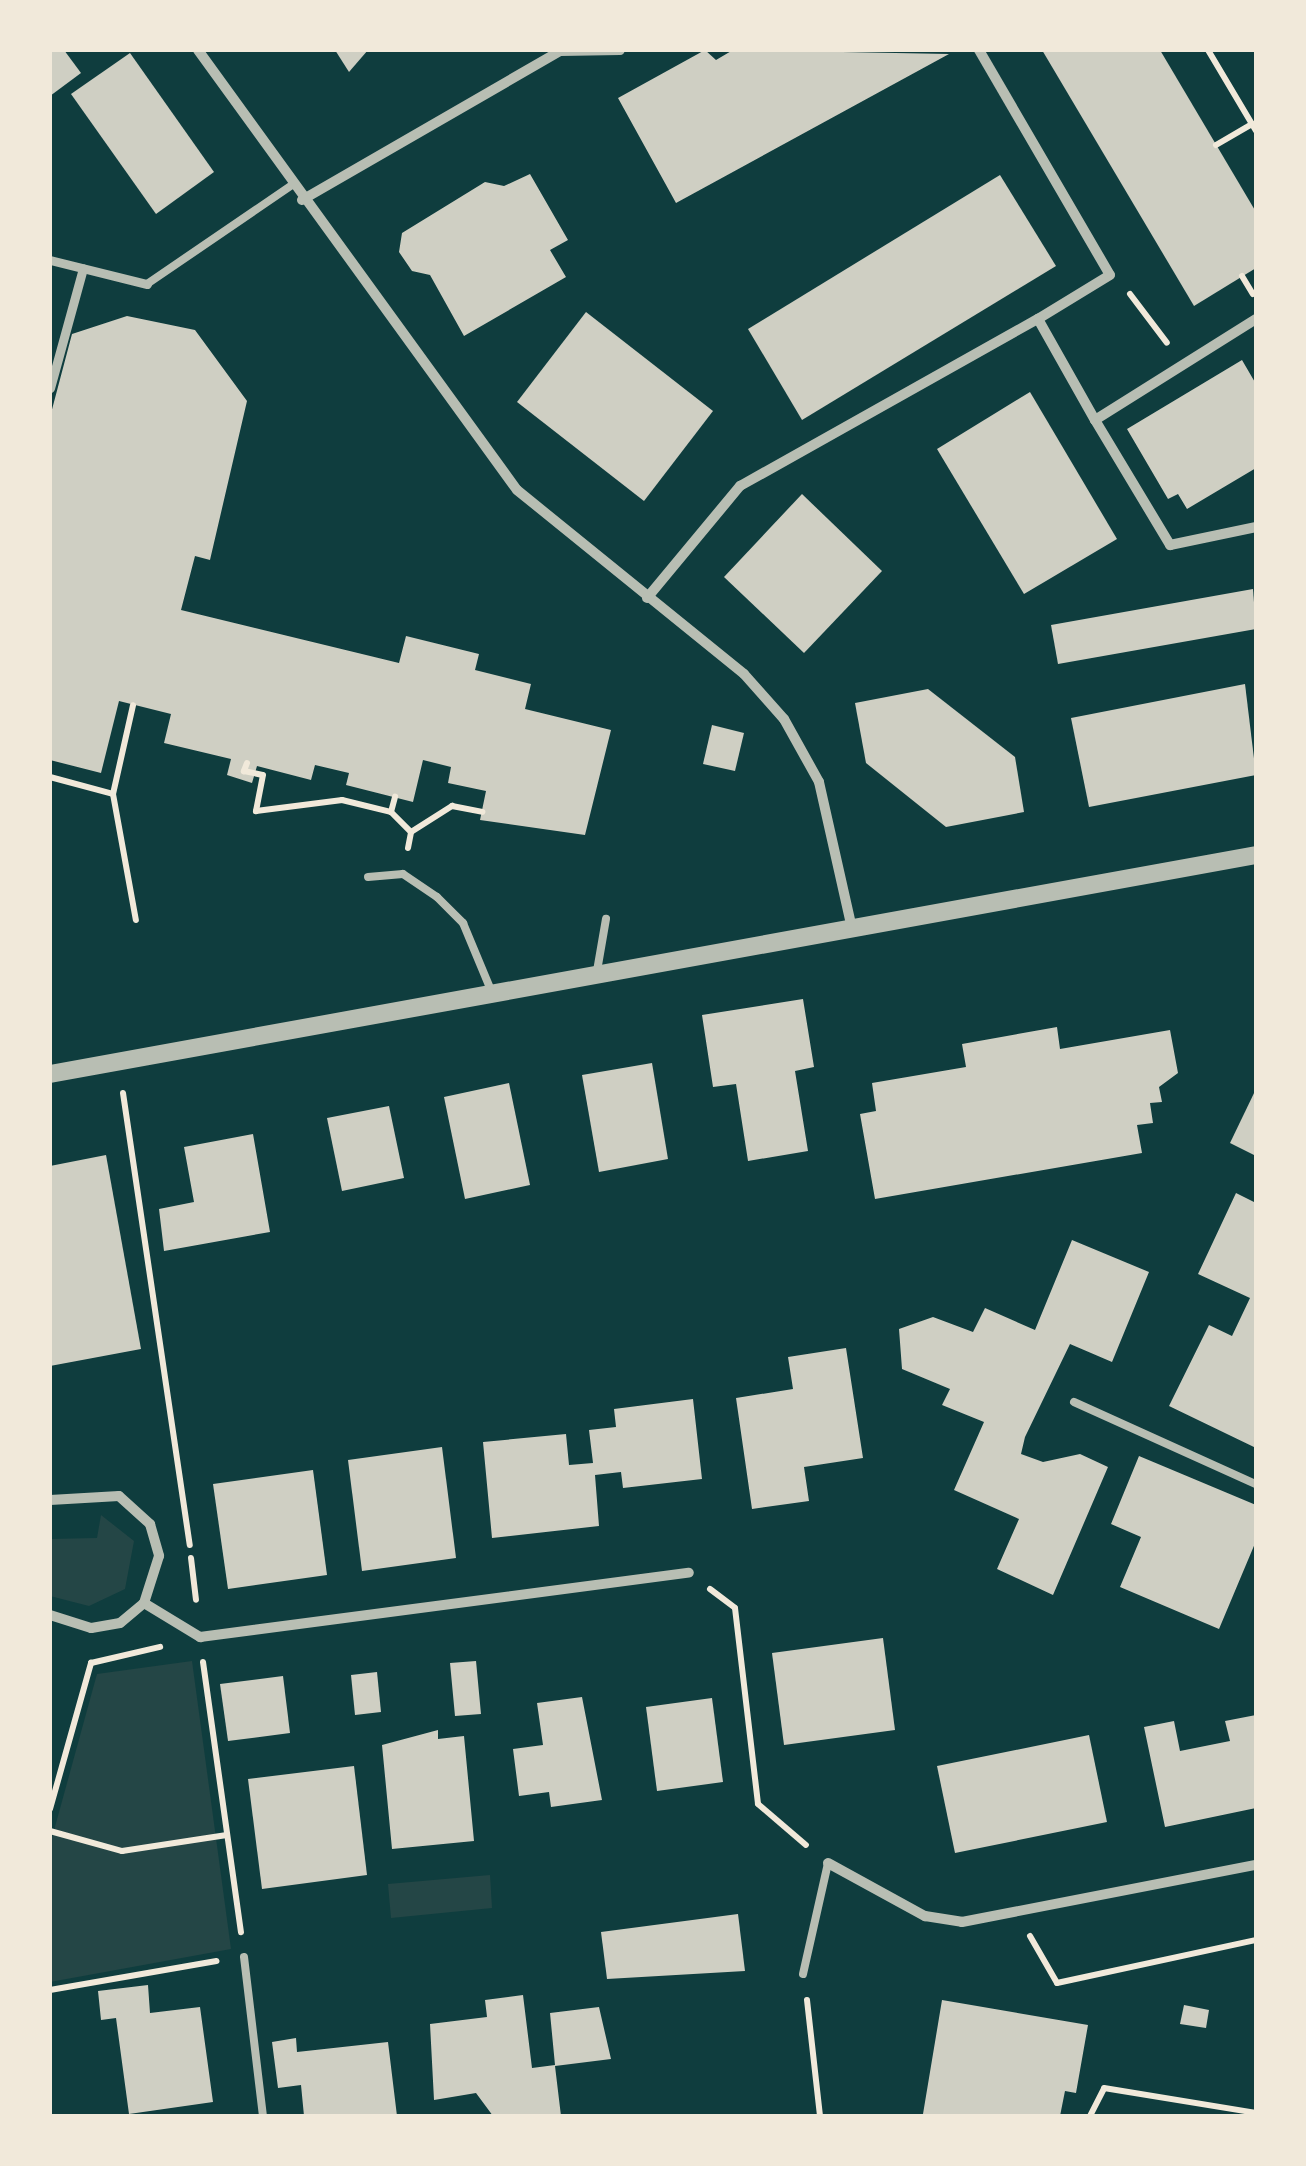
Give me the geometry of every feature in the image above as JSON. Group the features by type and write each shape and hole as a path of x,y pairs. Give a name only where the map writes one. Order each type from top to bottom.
{"street":[{"path":"198,50 302,200 517,490 744,674 784,719 819,782 852,929"},
{"path":"302,200 560,51 620,50"},
{"path":"647,598 740,486 1110,276 979,50"},
{"path":"50,260 148,284"},
{"path":"50,388 83,268"},
{"path":"1038,319 1170,545 1256,527"},
{"path":"1095,420 1256,319"},
{"path":"50,1074 1256,855"},
{"path":"50,1500 110,1492 141,1512 159,1556 144,1603 106,1628 50,1615"},
{"path":"144,1603 200,1638 689,1573"},
{"path":"828,1863 925,1916 1016,1913 1256,1866"}],"lane":[{"path":"148,284 292,186"},
{"path":"368,876 403,874 463,923 493,995"},
{"path":"596,976 606,919"},
{"path":"1074,1402 1256,1484"},
{"path":"804,1974 828,1863"},
{"path":"244,1956 263,2116"}],"path":[{"path":"1208,50 1254,128 1216,145"},
{"path":"1110,276 1149,312 1180,366"},
{"path":"133,704 113,794 136,920"},
{"path":"247,764 244,770 263,775 256,811 342,800 391,812 411,832"},
{"path":"50,778 113,794"},
{"path":"391,812 395,797"},
{"path":"403,874 411,832 452,806 482,812"},
{"path":"50,1990 244,1956 118,1062"},
{"path":"689,1573 735,1608 758,1804 828,1863"},
{"path":"50,1809 91,1664 200,1638"},
{"path":"50,1831 122,1851 227,1835"},
{"path":"1016,1913 1056,1983 1256,1940"},
{"path":"804,1974 820,2116"},
{"path":"1090,2116 1104,2088 1256,2113"}],"shaded area":[{"path":"101,1515 134,1541 125,1589 89,1606 50,1596 50,1539 97,1538"},
{"path":"192,1661 231,1949 50,1982 50,1845 97,1674"},
{"path":"490,1875 492,1908 391,1918 388,1884"}],"building":[{"path":"50,50 64,50 81,73 50,96"},
{"path":"335,50 368,50 349,72"},
{"path":"705,50 716,60 733,50 949,54 676,203 618,98"},
{"path":"1042,50 1160,50 1256,212 1256,268 1194,306"},
{"path":"130,53 214,172 156,214 71,94"},
{"path":"530,174 568,240 550,250 566,277 464,336 430,275 412,271 399,252 402,233 485,182 504,186"},
{"path":"1000,175 1056,266 802,420 748,329"},
{"path":"586,312 713,411 644,501 517,402"},
{"path":"127,316 195,330 247,401 210,560 195,556 181,610 399,663 406,636 479,654 475,670 531,684 525,709 611,730 585,835 480,820 486,791 448,783 451,767 423,760 413,802 346,785 349,773 315,765 311,780 257,766 252,783 227,775 231,759 164,743 171,714 119,701 101,773 50,760 50,417 72,334"},
{"path":"1242,360 1256,384 1256,468 1187,509 1178,494 1168,499 1127,429"},
{"path":"1030,392 1117,539 1024,594 937,449"},
{"path":"802,494 882,571 804,653 724,577"},
{"path":"1253,589 1256,629 1058,664 1051,625"},
{"path":"1245,684 1256,775 1089,807 1071,718"},
{"path":"928,689 1015,757 1024,812 946,827 866,763 855,703"},
{"path":"712,725 744,733 735,771 703,764"},
{"path":"803,999 814,1067 795,1071 808,1151 748,1161 736,1084 713,1087 702,1015"},
{"path":"1057,1027 1060,1049 1170,1030 1178,1073 1159,1087 1162,1102 1150,1103 1153,1123 1137,1125 1142,1153 875,1199 860,1114 876,1111 872,1083 966,1067 962,1044"},
{"path":"652,1063 668,1159 599,1172 582,1075"},
{"path":"509,1083 530,1185 465,1199 444,1097"},
{"path":"1256,1089 1256,1156 1230,1143"},
{"path":"389,1106 404,1178 342,1191 327,1118"},
{"path":"253,1134 270,1232 164,1251 159,1209 194,1202 184,1147"},
{"path":"106,1155 141,1349 50,1366 50,1166"},
{"path":"1236,1193 1256,1203 1256,1448 1169,1406 1209,1325 1232,1336 1250,1298 1198,1274"},
{"path":"1072,1240 1149,1272 1112,1362 1070,1344 1025,1437 1021,1454 1043,1462 1080,1454 1108,1467 1053,1595 997,1569 1019,1519 954,1490 984,1422 942,1405 950,1389 902,1369 899,1329 933,1317 973,1332 985,1308 1035,1330"},
{"path":"846,1348 863,1458 804,1467 809,1501 752,1509 736,1398 793,1389 788,1357"},
{"path":"693,1399 702,1479 623,1488 621,1472 595,1475 599,1526 492,1538 483,1442 566,1434 569,1465 593,1463 589,1430 616,1427 614,1409"},
{"path":"442,1447 456,1558 362,1571 348,1460"},
{"path":"1139,1456 1256,1505 1256,1541 1219,1629 1120,1587 1141,1537 1111,1524"},
{"path":"313,1470 327,1575 228,1589 213,1484"},
{"path":"883,1638 895,1730 784,1745 772,1653"},
{"path":"476,1661 481,1714 455,1716 450,1663"},
{"path":"377,1672 381,1712 355,1715 351,1675"},
{"path":"283,1676 290,1733 228,1741 220,1684"},
{"path":"582,1697 602,1800 551,1807 549,1792 519,1796 513,1749 543,1745 537,1703"},
{"path":"712,1698 723,1782 657,1791 646,1707"},
{"path":"1256,1715 1256,1808 1165,1827 1144,1727 1174,1721 1180,1751 1230,1741 1225,1721"},
{"path":"438,1730 438,1739 464,1736 474,1841 392,1849 382,1745"},
{"path":"1089,1735 1107,1822 955,1853 937,1766"},
{"path":"354,1766 367,1875 262,1889 248,1779"},
{"path":"738,1914 745,1971 607,1979 601,1932"},
{"path":"148,1985 150,2013 200,2007 213,2102 129,2114 116,2018 101,2020 98,1991"},
{"path":"523,1995 532,2068 555,2065 550,2013 599,2007 611,2059 555,2066 561,2116 493,2116 476,2093 434,2100 430,2024 487,2017 485,2000"},
{"path":"942,2000 1088,2025 1076,2093 1065,2091 1060,2116 923,2114"},
{"path":"1184,2005 1209,2010 1206,2028 1180,2024"},
{"path":"296,2038 297,2052 388,2042 397,2116 304,2116 301,2085 278,2088 272,2042"}]}
